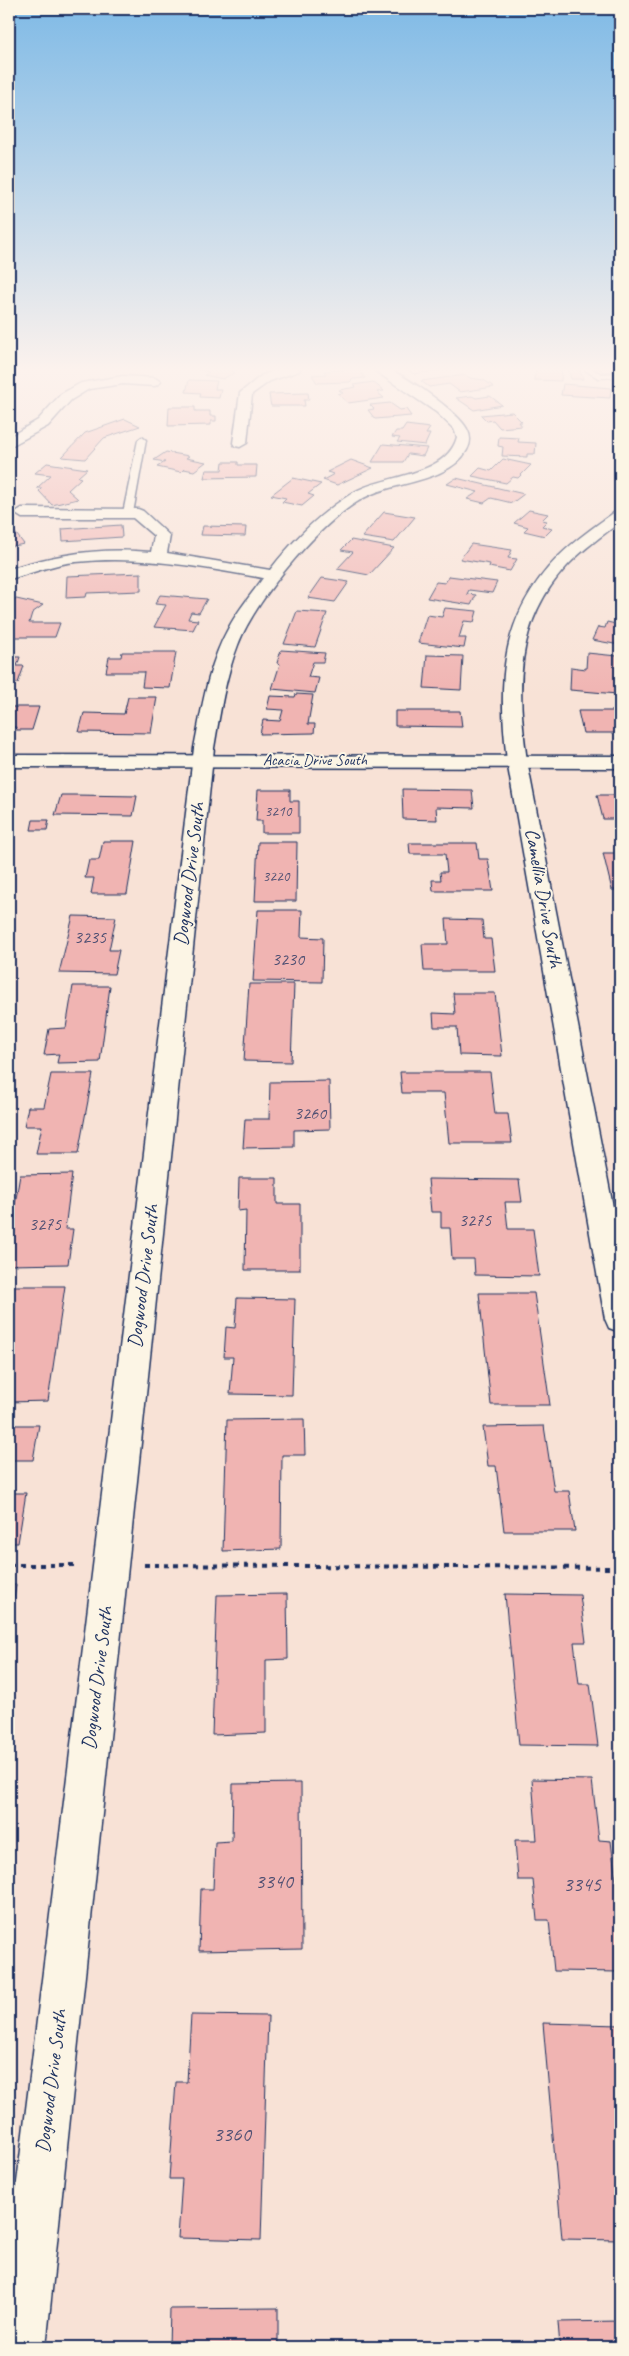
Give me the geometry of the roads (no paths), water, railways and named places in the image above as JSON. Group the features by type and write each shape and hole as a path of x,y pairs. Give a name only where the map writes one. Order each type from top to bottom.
{"street":[{"name":"Dogwood Drive South","path":"21,2347 202,760 217,684 235,631 273,575 316,526 367,491 407,478"},
{"path":"22,514 138,514 142,520 158,530 162,536 158,556"},
{"name":"Camellia Drive South","path":"620,515 588,540 556,569 530,604 514,648 510,689 517,761 620,1319"},
{"path":"9,574 52,561 84,556 135,554 273,575"},
{"name":"Acacia Drive South","path":"9,761 620,762"}],"lane":[{"path":"128,513 135,478"}]}
